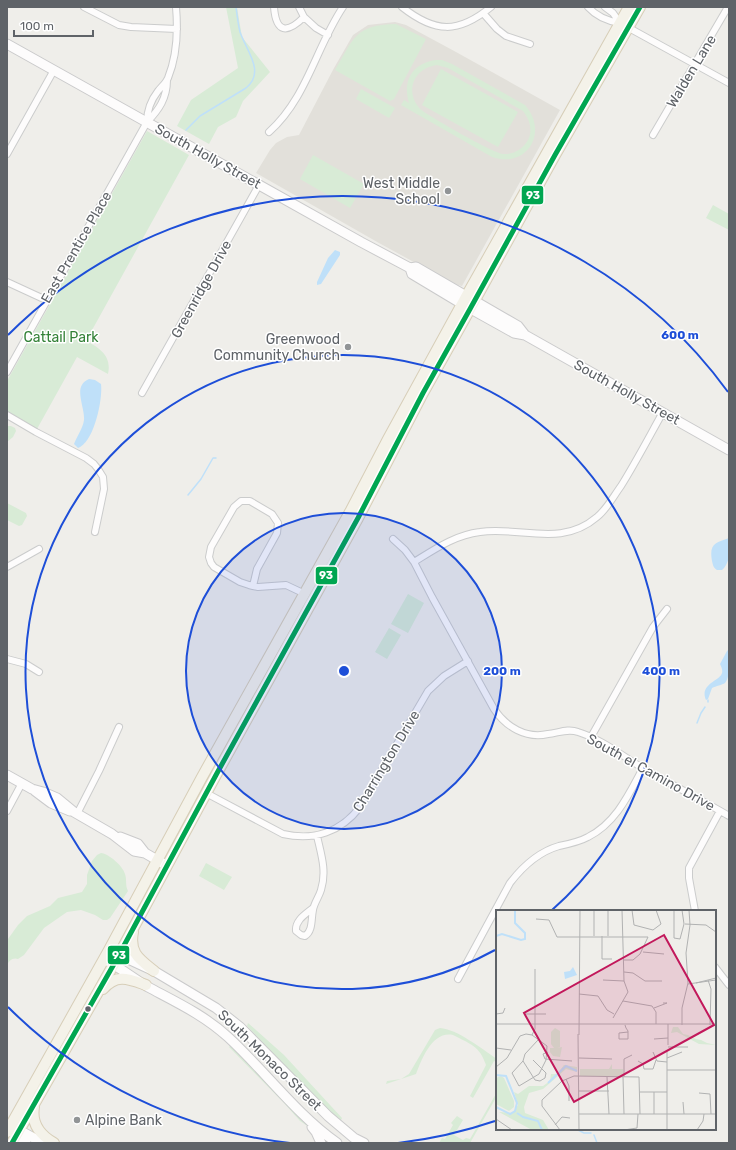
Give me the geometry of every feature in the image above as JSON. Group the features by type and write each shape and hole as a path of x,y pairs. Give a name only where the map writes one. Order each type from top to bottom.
{"main road":[{"path":"13,1133 157,860 350,512 391,433 555,155 624,25 629,7"},
{"path":"624,25 640,7"},
{"path":"13,1133 34,1103 119,955 206,793 354,525 423,393 468,302"},
{"path":"134,926 132,941 134,951 140,959 154,971"},
{"path":"94,999 108,984 118,978 146,985"},
{"path":"34,1103 33,1117 36,1124 43,1136 54,1143"}],"street":[{"path":"84,7 119,25 177,29"},
{"path":"147,122 162,103 167,88 167,80 173,60 177,29 176,7"},
{"path":"274,7 276,20 278,24 284,28 292,28 304,17"},
{"path":"298,7 304,17 316,28 328,35"},
{"path":"269,132 287,112 300,92 343,7"},
{"path":"402,7 429,24 446,27 465,24 472,21 491,7"},
{"path":"410,13 414,7"},
{"path":"588,7 601,18 624,25 729,83"},
{"path":"605,7 624,25"},
{"name":"Walden Lane","path":"653,135 728,7"},
{"path":"483,13 497,29 506,36 530,44"},
{"name":"South Holly Street","path":"7,44 410,268 412,274 518,326 525,335 729,450"},
{"path":"7,154 54,70"},
{"path":"147,122 147,114 151,103 167,80"},
{"name":"East Prentice Place","path":"7,372 147,122"},
{"name":"Greenridge Drive","path":"142,392 259,184"},
{"path":"7,282 46,300"},
{"path":"414,562 452,539 468,534 502,530 551,535 571,532 587,525 608,506 663,412"},
{"path":"7,414 36,432 86,458 98,469 103,477 104,489 95,532"},
{"path":"254,586 257,569 277,533 278,523 272,514 250,501 241,501 234,507 211,547 209,557 211,563 214,567 240,582 254,586 267,587 286,585 305,594"},
{"name":"South el Camino Drive","path":"393,539 405,550 414,562 499,716 505,723 516,730 533,735 572,730 591,737 729,816"},
{"path":"7,567 38,549"},
{"path":"591,737 653,627 667,609"},
{"path":"7,659 26,664 39,672"},
{"name":"Charrington Drive","path":"206,793 283,834 300,837 317,836 338,828 355,814 360,807 428,692 444,676 468,661"},
{"path":"76,813 99,771 119,726"},
{"path":"458,978 510,883 519,871 539,855 548,850 578,842 589,837 607,824 621,808 643,768"},
{"path":"7,774 32,789 51,803 60,808 76,813 112,834 134,851 145,853 167,866"},
{"path":"7,811 22,783"},
{"path":"695,910 689,878 689,868 720,811"},
{"path":"313,908 321,890 324,873 324,865 317,836"},
{"name":"South Monaco Street","path":"109,950 154,971 202,998 234,1021 315,1104 353,1140 364,1143"},
{"name":"South Monaco Street","path":"104,959 216,1027 234,1043 299,1110 336,1143"},
{"path":"716,968 729,985"},
{"path":"299,1110 316,1132 321,1143"},
{"path":"336,1143 344,1130"},
{"path":"13,1133 26,1143"},
{"path":"13,1133 44,1143"}],"shaded area":[{"path":"395,22 406,25 560,110 462,286 454,284 379,243 256,173 276,143 287,137 299,135 353,35 368,25"}],"green space":[{"path":"226,7 237,7 242,37 270,72 243,101 236,117 218,127 209,144 177,126 191,100 238,68"},
{"path":"396,24 426,39 394,99 390,101 335,70 357,35 372,27"},
{"path":"442,60 452,64 525,105 532,115 535,126 531,146 524,153 515,158 504,159 492,157 401,105 404,100 409,103 407,87 411,74 421,65 428,62","holes":["437,65 448,68 523,111 529,121 530,129 530,136 523,146 510,154 497,152 487,148 420,109 415,102 412,88 417,75 429,67"]},
{"path":"441,69 518,112 498,147 422,105"},
{"path":"361,89 395,108 389,118 356,99"},
{"name":"Cattail Park","path":"147,131 189,155 86,341 104,353 108,362 108,374 77,357 37,429 7,412 7,381"},
{"path":"313,155 364,184 350,208 300,179"},
{"path":"713,205 729,214 729,230 706,218"},
{"path":"7,426 15,428 16,431 13,437 7,442"},
{"path":"7,503 26,513 27,516 22,525 19,526 7,520"},
{"path":"408,594 424,603 408,633 391,624"},
{"path":"389,628 401,635 387,659 375,652"},
{"path":"101,853 112,858 122,867 126,878 128,891 110,918 103,920 95,915 81,910 67,912 44,928 24,955 18,959 11,960 7,966 8,939 18,925 27,916 50,906 58,898 82,892 87,884 87,875 92,861"},
{"path":"206,863 232,877 224,890 199,876"},
{"path":"248,1023 284,1055 342,1118 341,1120 326,1108 247,1026"},
{"path":"440,1028 447,1029 462,1036 496,1058 496,1062 494,1061 473,1098 470,1096 486,1065 481,1054 474,1046 453,1035 439,1037 429,1047 416,1074 401,1079 409,1074 435,1030"},
{"path":"229,1047 233,1047 312,1129 300,1121"},
{"path":"401,1079 386,1084 387,1081"},
{"path":"496,1094 496,1098 470,1143 439,1143 442,1138 445,1139 453,1125 451,1123 457,1116 463,1120 454,1135 463,1140 466,1138 470,1139"}],"water":[{"path":"335,250 340,252 340,255 321,284 317,285 328,258"},
{"path":"89,379 95,380 101,384 99,410 89,438 78,448 74,444 84,420 80,391 84,382"},
{"path":"729,538 729,556 727,563 722,570 717,570 712,561 712,548 720,541"},
{"path":"729,649 727,680 724,684 712,688 708,699 706,700 705,690 722,673 720,664"}],"waterway":[{"path":"186,130 200,116 246,88 252,82 254,75 253,61 240,32 236,7"},
{"path":"188,495 201,479 213,458 216,458"},
{"path":"697,723 705,707"},
{"path":"578,1130 584,1133 591,1133"},
{"path":"594,1135 597,1143"}],"transit line":[{"name":"93","path":"12,1143 114,964 216,775 358,518 423,393 555,155 640,7"}],"place":[{"name":"West Middle School","path":"448,191"},
{"name":"Greenwood Community Church","path":"348,347"},
{"name":"Alpine Bank","path":"77,1120"}]}
